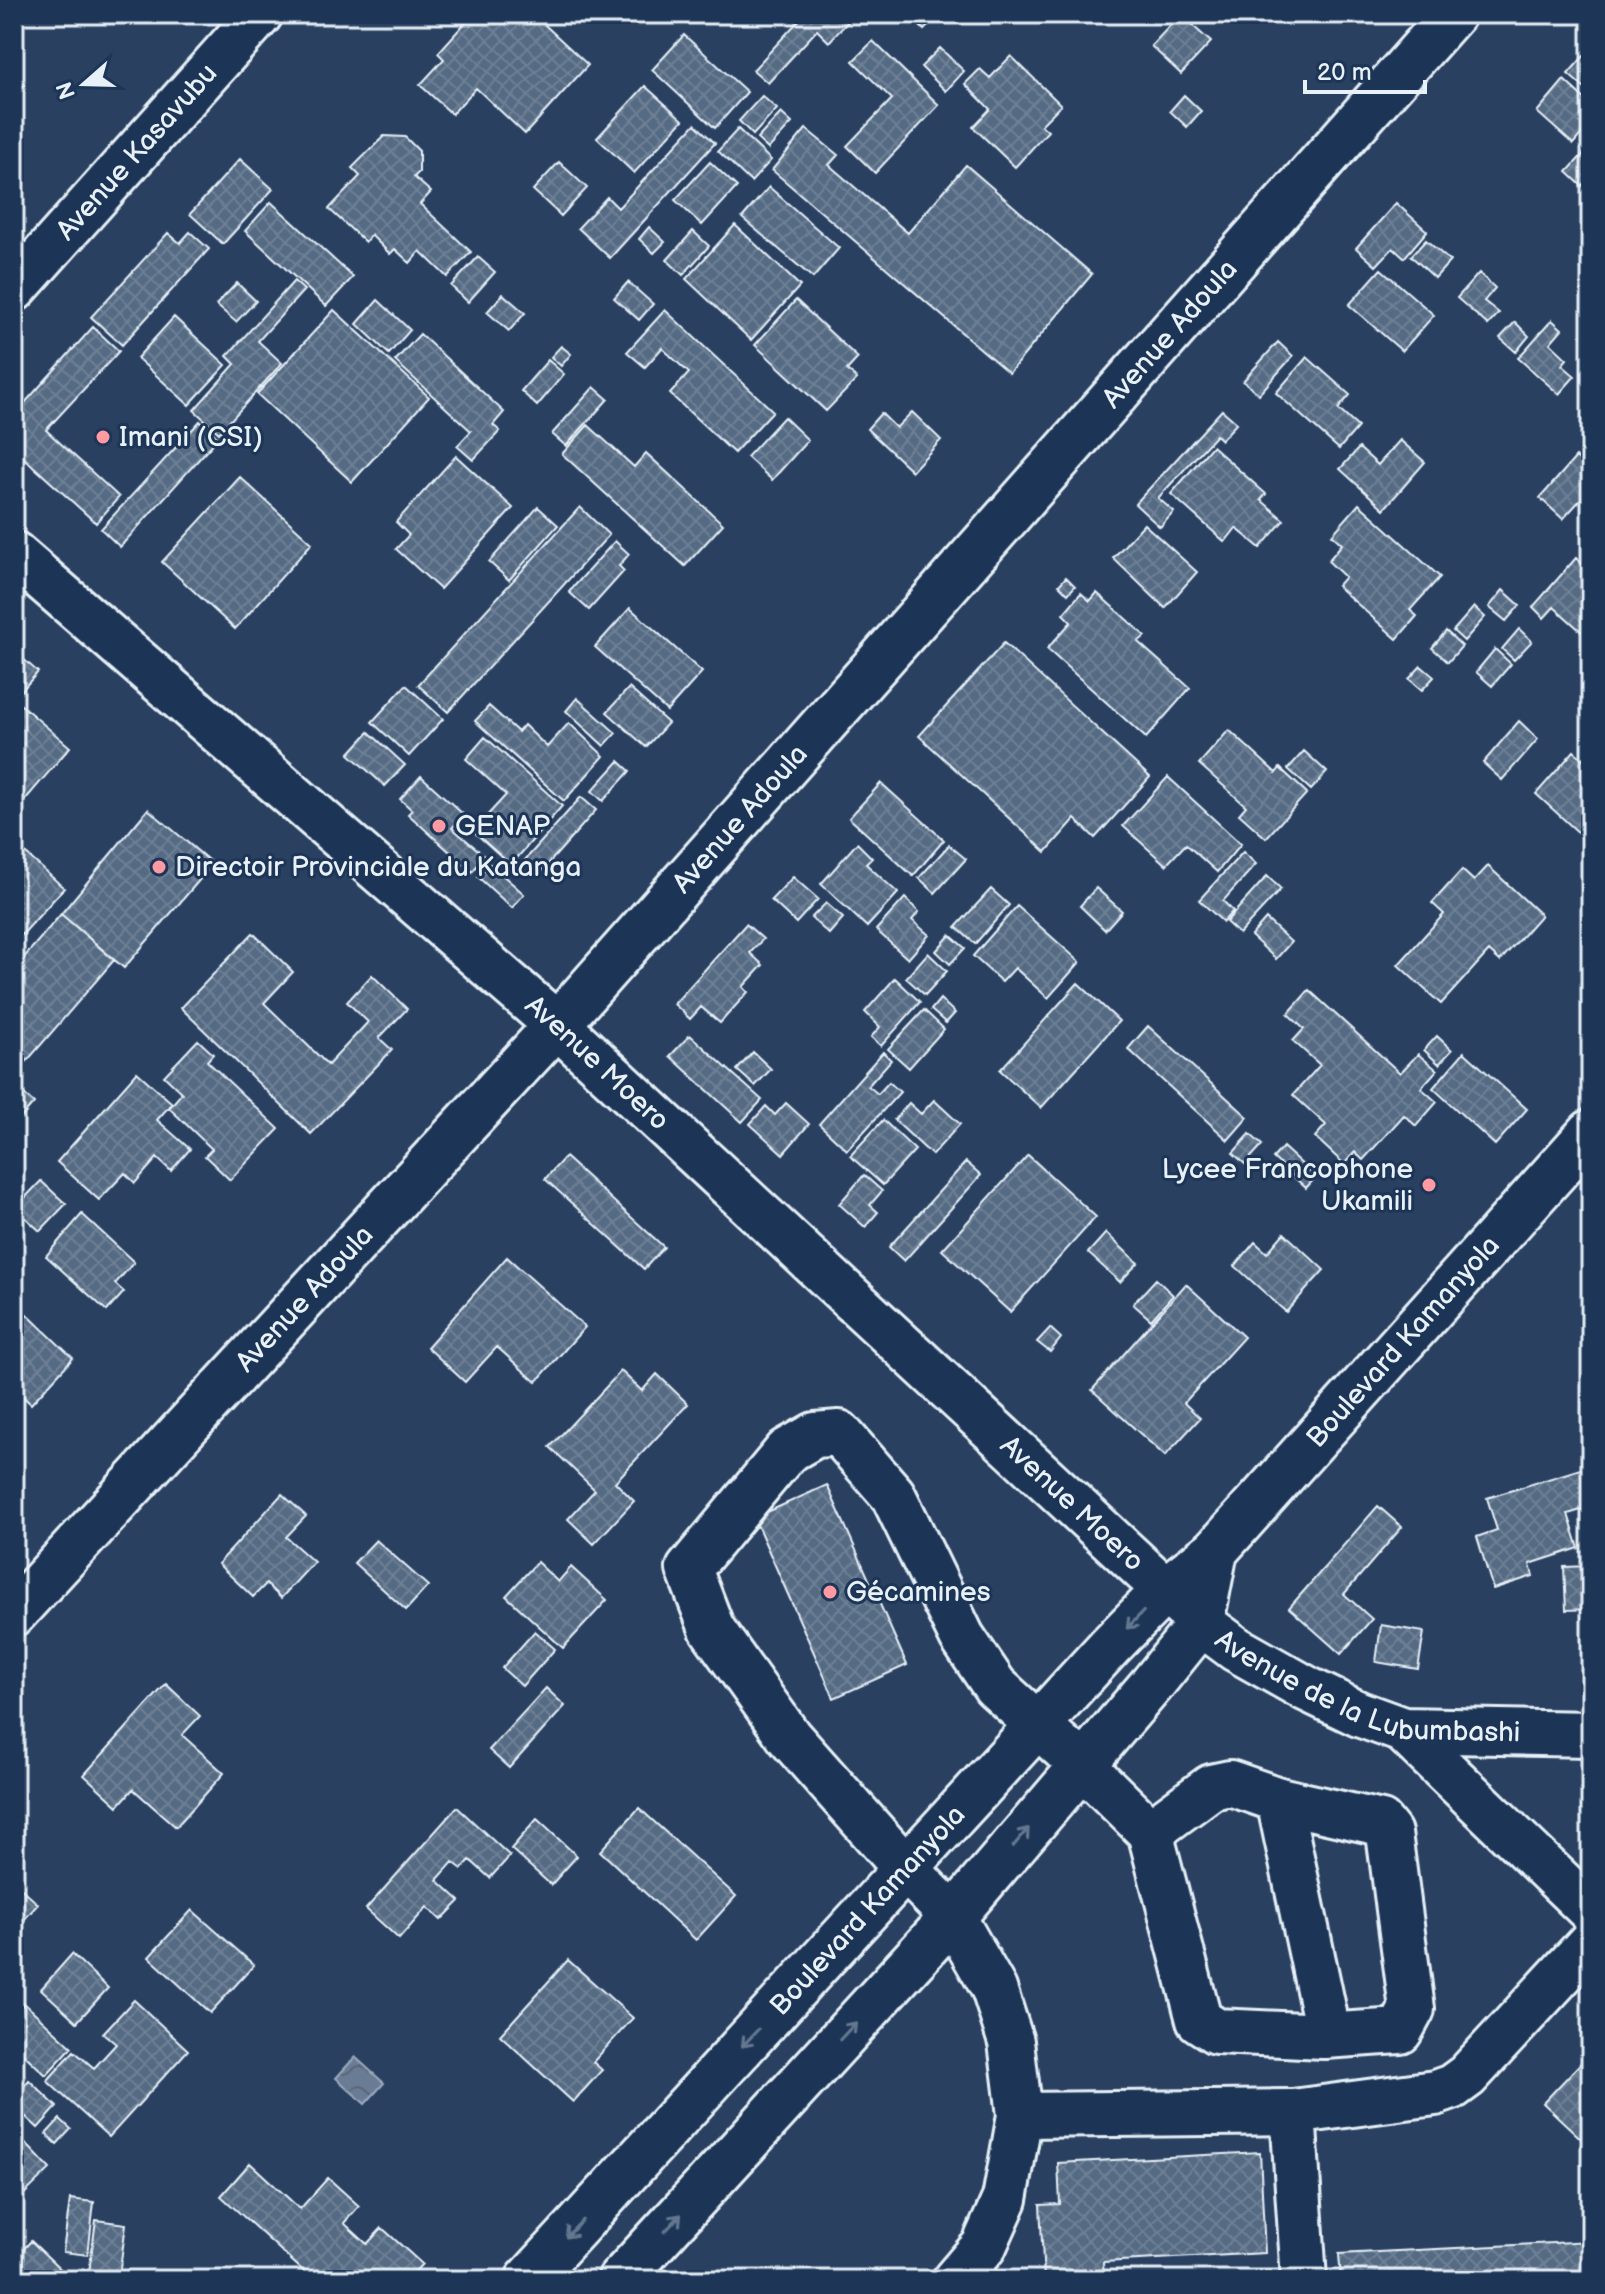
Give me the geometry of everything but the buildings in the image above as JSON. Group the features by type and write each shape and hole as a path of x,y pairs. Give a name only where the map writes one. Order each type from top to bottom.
{"street":[{"name":"Avenue Kasavubu","path":"14,289 260,14"},
{"name":"Avenue Adoula","path":"14,1613 557,1025 1453,14"},
{"name":"Avenue Moero","path":"14,554 557,1025 1166,1589"},
{"name":"Boulevard Kamanyola","path":"528,2280 1166,1589 1215,1551 1591,1132"},
{"path":"955,2280 984,2246 1005,2199 1020,2115 1011,2042 994,1989 953,1917 906,1869 789,1737 712,1629 689,1569 787,1451 815,1435 839,1433 893,1495 962,1637 995,1686 1150,1832 1199,2020 1216,2031 1324,2036 1400,2031 1412,2009 1389,1833 1381,1823 1279,1800 1230,1783 1211,1787 1150,1832"},
{"path":"620,2280 953,1917 1201,1623 1215,1551"},
{"name":"Avenue de la Lubumbashi","path":"1166,1589 1201,1623 1236,1649 1307,1689 1359,1714 1403,1730 1591,1734"},
{"path":"1403,1730 1591,1911"},
{"path":"1279,1800 1287,1852 1324,2013 1324,2036"},
{"path":"1020,2115 1293,2112 1435,2093 1452,2087 1467,2076 1591,1942"},
{"path":"1293,2112 1304,2280"}],"water":[{"path":"355,2057 384,2083 365,2104 336,2078"}],"place":[{"name":"Imani (CSI)","path":"103,437"},
{"name":"GENAP","path":"439,826"},
{"name":"Directoir Provinciale du Katanga","path":"159,867"},
{"name":"Lycee Francophone Ukamili","path":"1429,1185"},
{"name":"Gécamines","path":"830,1592"}]}
